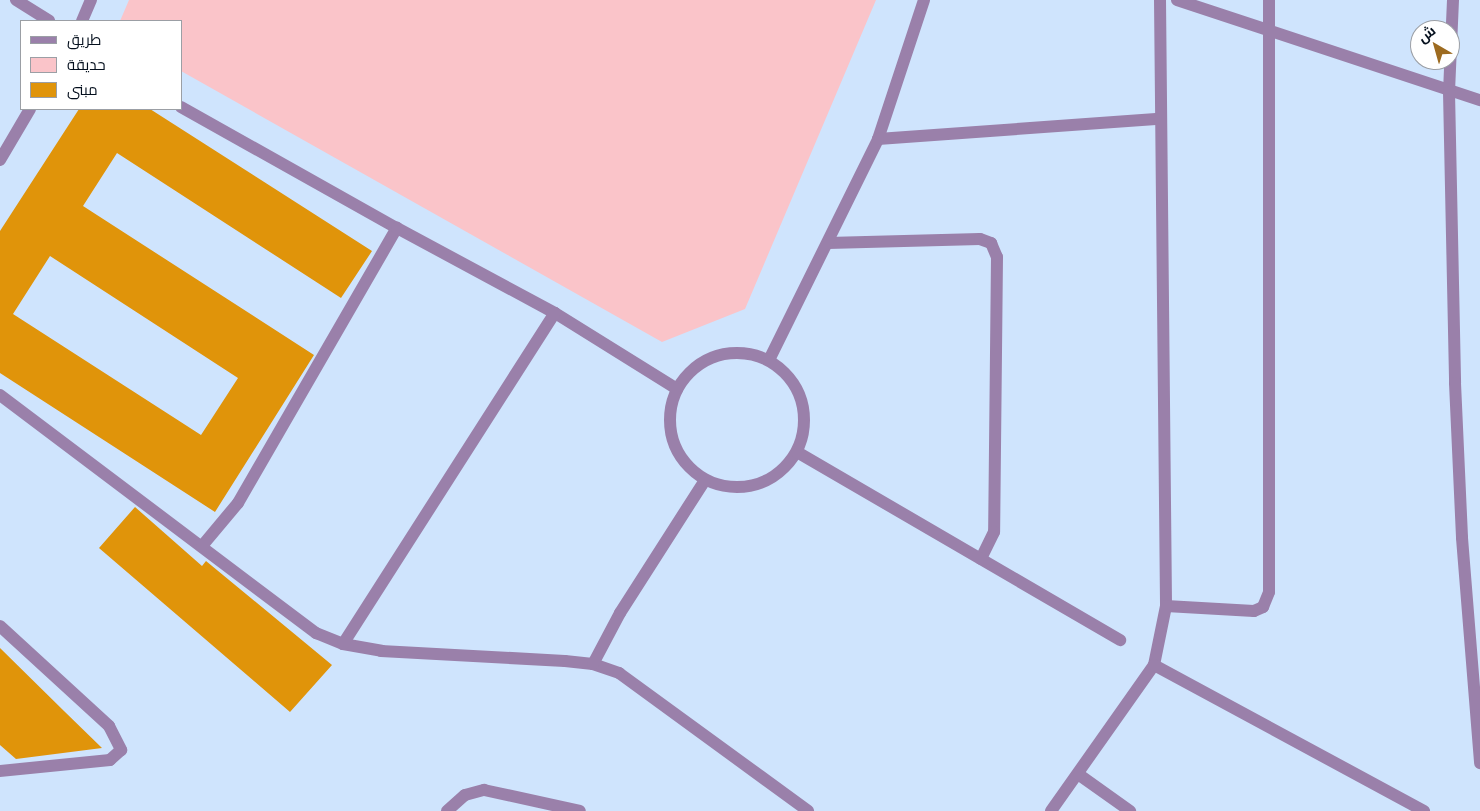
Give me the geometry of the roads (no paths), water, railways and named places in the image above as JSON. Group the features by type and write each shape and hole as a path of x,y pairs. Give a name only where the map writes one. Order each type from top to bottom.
{"street":[{"path":"16,0 47,20"},
{"path":"82,20 91,0"},
{"path":"769,360 878,139 924,0"},
{"path":"1051,811 1154,665 1166,606 1159,119 1160,0"},
{"path":"1178,0 1449,92 1480,100"},
{"path":"1166,606 1254,611 1267,602 1269,592 1267,31 1269,0"},
{"path":"1453,0 1449,92 1461,528 1480,762"},
{"path":"182,108 397,228 555,313 677,389"},
{"path":"0,160 29,110"},
{"path":"878,139 1159,119"},
{"path":"202,546 238,503 397,228"},
{"path":"828,243 980,238 991,243 997,257 994,532 981,559"},
{"path":"343,644 555,313"},
{"path":"744,353 769,360 790,377 802,400 805,426 797,452 780,472 757,485 730,488 705,480 685,463 672,440 670,414 677,389 694,368 718,355 744,353"},
{"path":"0,395 316,633 343,644 381,651 593,664 619,673 652,694 806,811"},
{"path":"797,452 1120,640"},
{"path":"593,664 620,613 705,480"},
{"path":"0,626 109,726 121,750 110,760 0,772"},
{"path":"1154,665 1424,811"},
{"path":"1078,774 1130,811"},
{"path":"447,811 465,795 484,790 580,811"}]}
